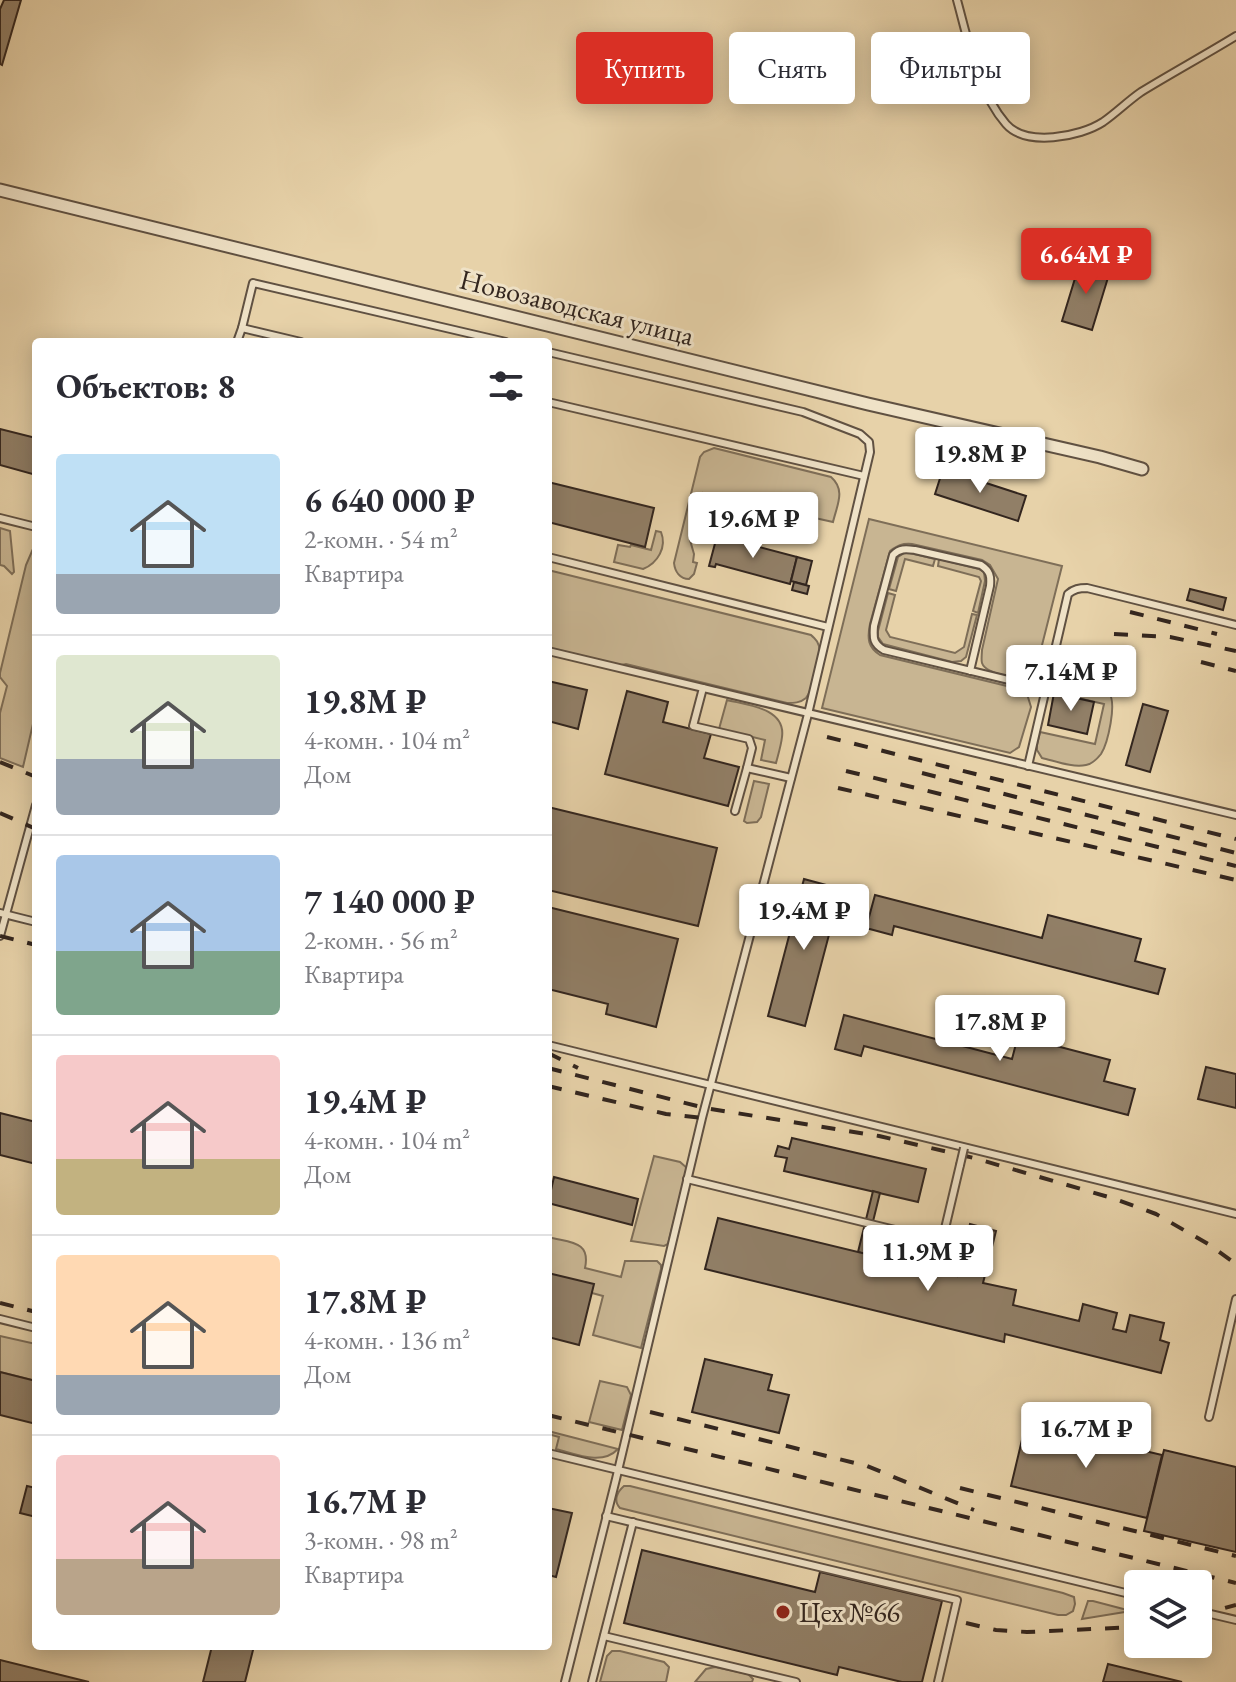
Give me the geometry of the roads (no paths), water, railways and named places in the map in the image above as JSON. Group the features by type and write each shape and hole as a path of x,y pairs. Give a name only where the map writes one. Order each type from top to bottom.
{"street":[{"name":"Новозаводская улица","path":"0,190 1142,469"}],"lane":[{"path":"957,0 971,52 989,99 1008,126 1029,137 1067,137 1100,124 1139,94 1236,36"},
{"path":"238,338 253,283 489,338"},
{"path":"242,328 284,338"},
{"path":"552,353 803,412 860,434 869,442 870,452 808,714 687,1179 565,1682"},
{"path":"552,403 864,476"},
{"path":"0,518 32,526"},
{"path":"970,671 990,586 991,577 987,569 915,550 904,548 897,551 893,555 874,626 873,638 877,646 884,650 970,671 1046,689"},
{"path":"552,558 828,627"},
{"path":"1028,766 1068,594 1079,588 1236,625"},
{"path":"552,652 1236,815"},
{"path":"703,688 693,726 749,739 752,748 735,811"},
{"path":"747,768 791,778"},
{"path":"0,936 3,914 32,818"},
{"path":"3,914 32,921"},
{"path":"552,1046 1236,1214"},
{"path":"687,1179 936,1240 943,1237 964,1147"},
{"path":"1209,1417 1236,1299"},
{"path":"0,1319 32,1327"},
{"path":"552,1454 1124,1593"},
{"path":"606,1516 957,1600 938,1682"},
{"path":"592,1682 633,1522"},
{"path":"1212,1614 1236,1620"},
{"path":"604,1636 796,1682"}],"railway":[{"path":"1130,612 1217,634"},
{"path":"1114,634 1170,637 1236,651"},
{"path":"1201,662 1236,671"},
{"path":"827,737 1236,839"},
{"path":"0,762 32,775"},
{"path":"846,771 1236,866"},
{"path":"922,773 1236,853"},
{"path":"838,788 1236,880"},
{"path":"0,813 32,827"},
{"path":"0,936 32,944"},
{"path":"552,1055 578,1068"},
{"path":"552,1069 705,1108 879,1136 974,1158 1156,1214 1236,1264"},
{"path":"552,1087 666,1114 712,1119"},
{"path":"0,1303 32,1311"},
{"path":"650,1412 867,1466 974,1510"},
{"path":"552,1416 1236,1583"},
{"path":"960,1488 1236,1556"},
{"path":"1212,1611 1236,1605"},
{"path":"966,1623 996,1630 1027,1632 1124,1628"}],"place":[{"name":"Цех №66","path":"783,1612"}]}
